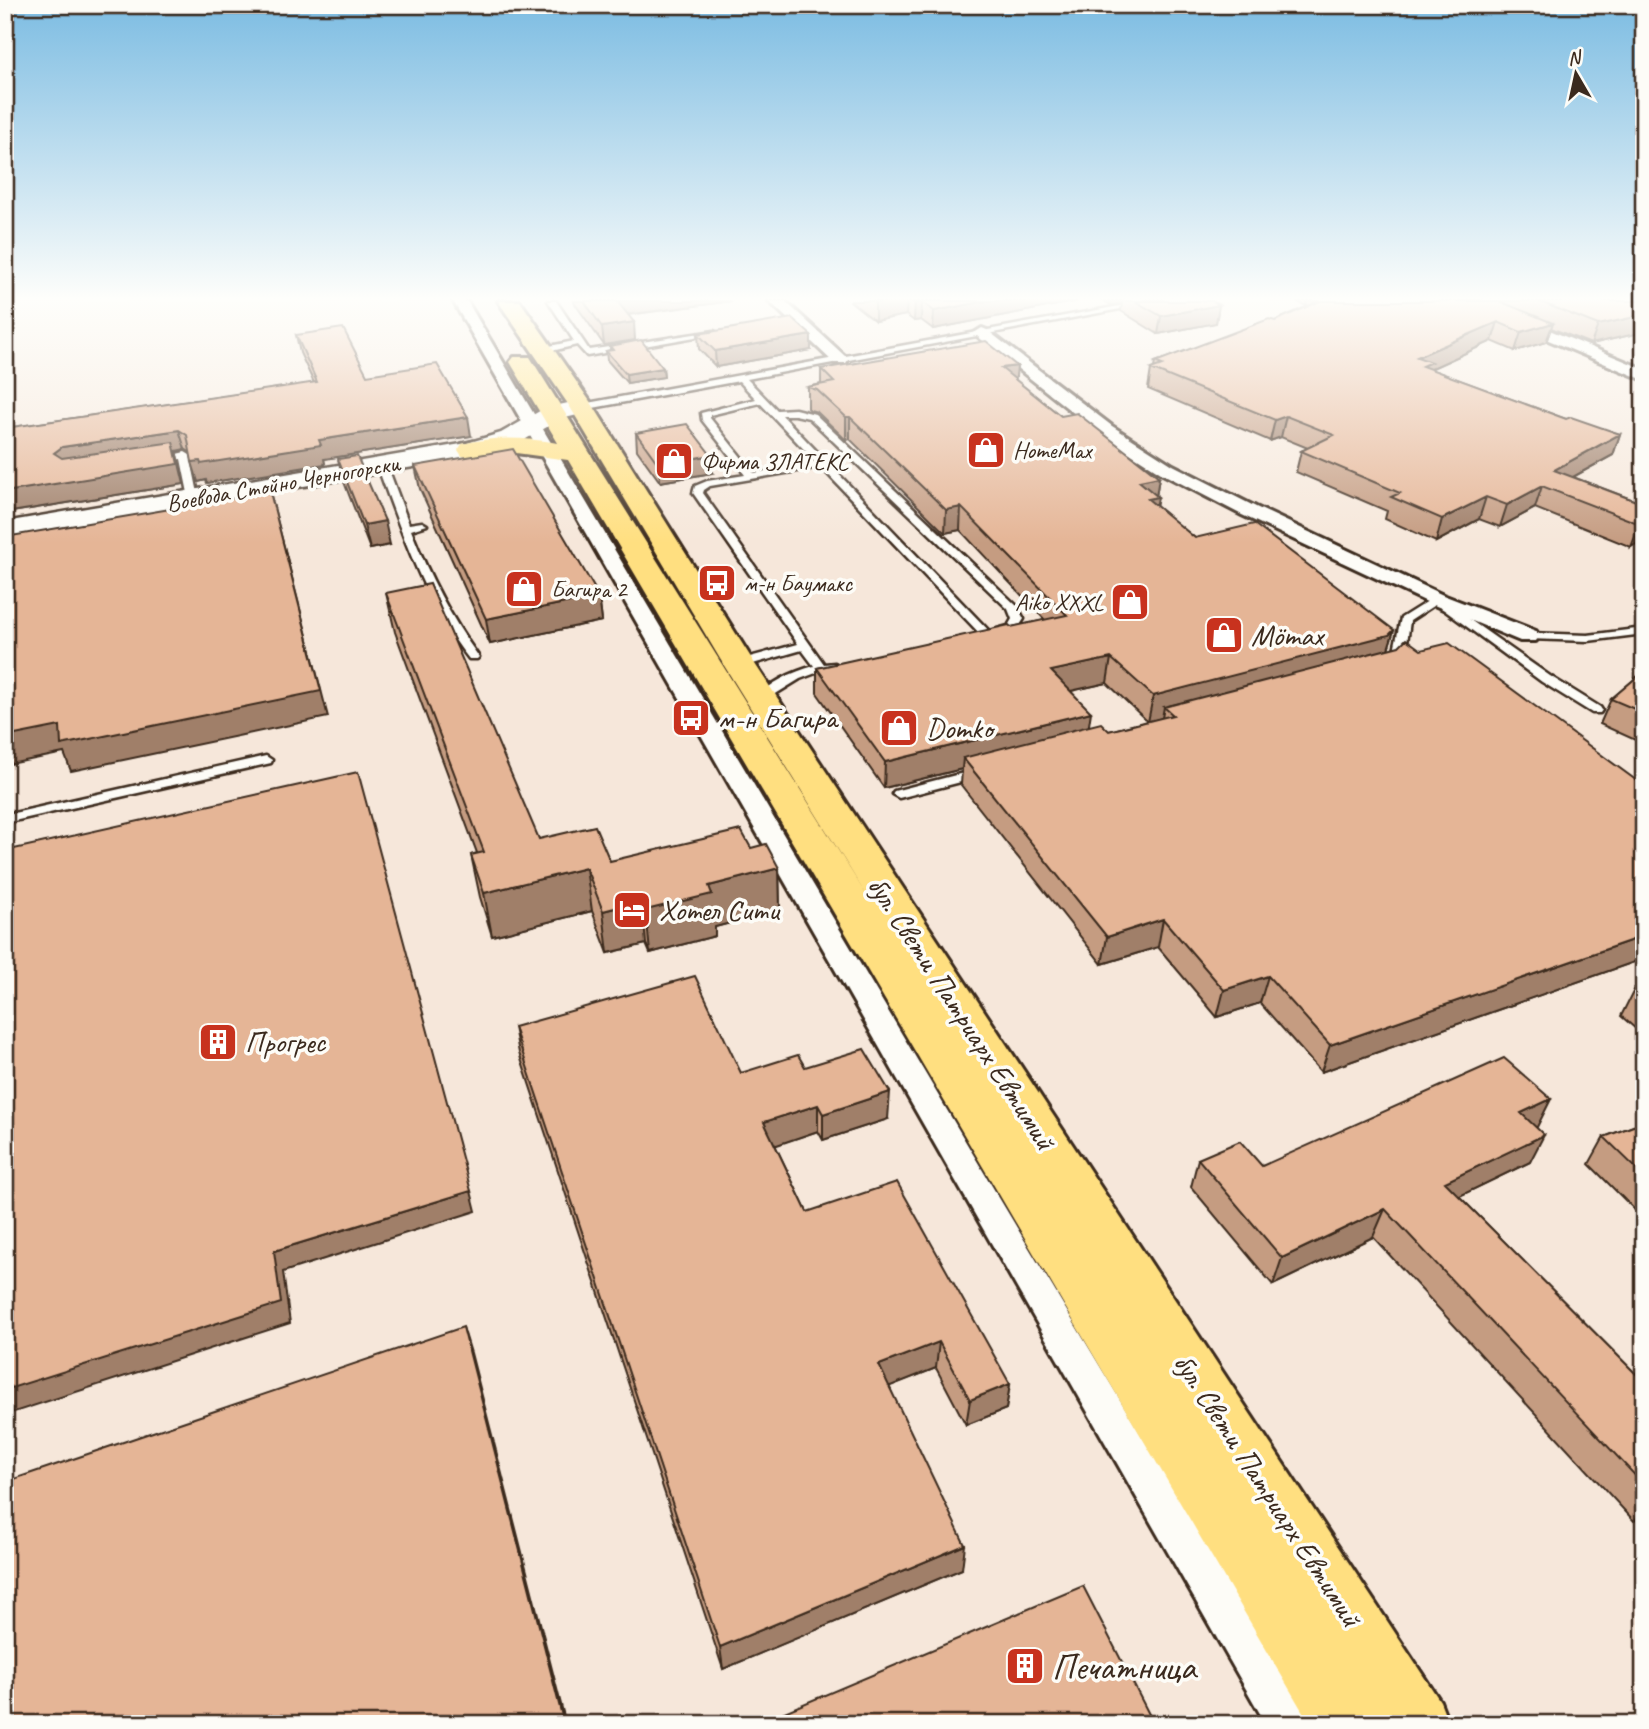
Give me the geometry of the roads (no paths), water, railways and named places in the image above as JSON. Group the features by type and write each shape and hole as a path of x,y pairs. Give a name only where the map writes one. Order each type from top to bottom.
{"main road":[{"name":"бул. Свети Патриарх Евтимий","path":"531,382 1346,1724"},
{"name":"бул. Свети Патриарх Евтимий","path":"549,382 558,429 750,682 1417,1724"},
{"path":"471,450 508,445 558,429"}],"street":[{"path":"522,382 558,429 980,1196 1290,1724"},
{"path":"1044,382 1106,430 1167,469 1248,511 1436,599 1528,636"},
{"name":"Воевода Стойно Черногорски","path":"5,530 471,450"}],"lane":[{"path":"558,429 724,382"},
{"path":"744,382 988,635"},
{"path":"751,477 705,418 706,413 761,400"},
{"path":"773,413 795,412 812,416 1013,608 1018,620 1012,629 974,638"},
{"path":"146,461 185,455 194,498"},
{"path":"820,667 698,493 699,488 707,484 823,464"},
{"path":"382,465 441,611 473,657"},
{"path":"406,527 422,525"},
{"path":"1387,666 1400,650 1405,620 1436,599 1546,679 1596,710"},
{"path":"1528,636 1588,638 1644,631"},
{"path":"750,682 805,646"},
{"path":"750,682 792,676 820,667 844,667"},
{"path":"5,819 266,760"},
{"path":"899,793 992,769"}],"place":[{"name":"HomeMax","path":"986,450"},
{"name":"Фирма ЗЛАТЕКС","path":"674,461"},
{"name":"м-н Баумакс","path":"717,583"},
{"name":"Багира 2","path":"524,589"},
{"name":"Aiko XXXL","path":"1130,602"},
{"name":"Mömax","path":"1224,635"},
{"name":"м-н Багира","path":"691,718"},
{"name":"Domko","path":"899,728"},
{"name":"Хотел Сити","path":"632,910"},
{"name":"Прогрес","path":"218,1042"},
{"name":"Печатница","path":"1025,1666"}]}
